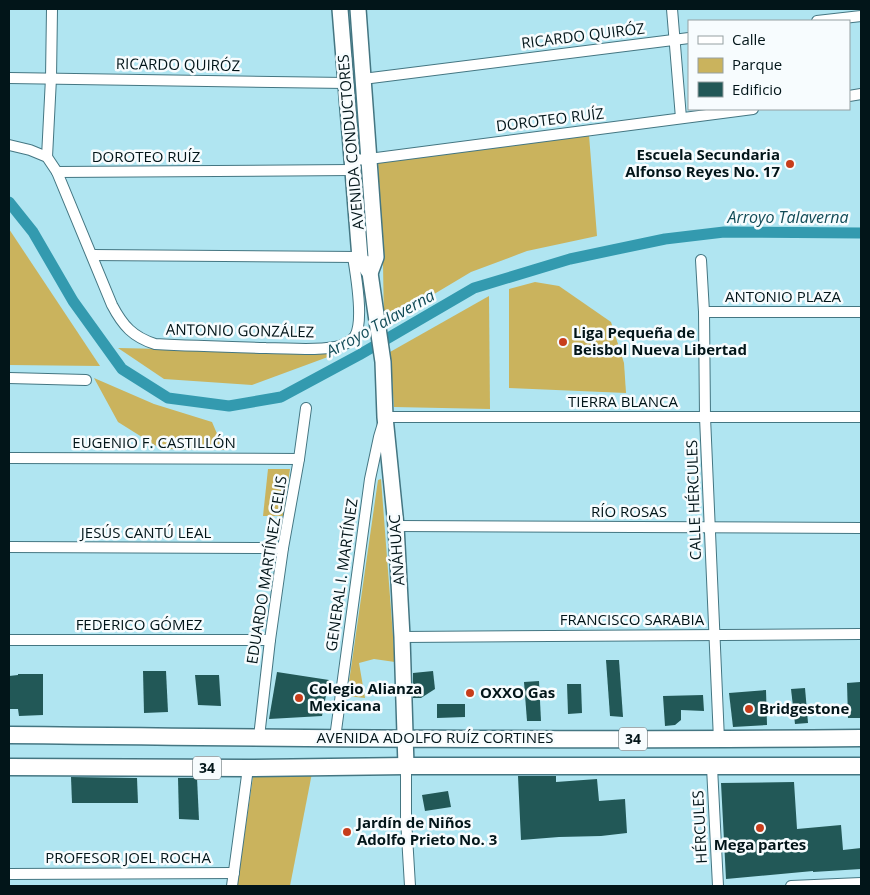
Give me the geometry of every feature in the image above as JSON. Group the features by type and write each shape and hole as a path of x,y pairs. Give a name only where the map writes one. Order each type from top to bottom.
{"main road":[{"name":"AVENIDA ADOLFO RUÍZ CORTINES","path":"9,735 405,739 719,740 861,738"},
{"name":"AVENIDA ADOLFO RUÍZ CORTINES","path":"9,767 861,766"}],"street":[{"path":"47,157 52,9"},
{"name":"AVENIDA CONDUCTORES","path":"340,9 352,165 363,257 370,273 383,362"},
{"name":"AVENIDA CONDUCTORES","path":"358,9 369,160 363,257"},
{"path":"672,9 681,118"},
{"path":"826,20 861,16"},
{"name":"RICARDO QUIRÓZ","path":"363,79 688,38"},
{"name":"RICARDO QUIRÓZ","path":"9,78 346,84"},
{"name":"DOROTEO RUÍZ","path":"57,172 352,165 369,160 745,110"},
{"path":"9,145 30,150 47,157 57,172"},
{"name":"ANTONIO GONZÁLEZ","path":"57,172 119,319 127,329 138,337 155,344 304,349 336,347 353,339 357,332 359,317 356,276 363,257"},
{"path":"92,255 363,257"},
{"name":"CALLE HÉRCULES","path":"701,260 704,312 705,417 719,740"},
{"name":"ANTONIO PLAZA","path":"704,312 861,312"},
{"name":"ANÁHUAC","path":"383,362 385,417 396,526 406,766"},
{"path":"9,378 86,380"},
{"name":"EDUARDO MARTÍNEZ CELIS","path":"259,737 283,548 306,408"},
{"name":"TIERRA BLANCA","path":"385,417 861,417"},
{"name":"GENERAL I. MARTÍNEZ","path":"335,738 370,479 385,417"},
{"name":"EUGENIO F. CASTILLÓN","path":"9,458 299,459"},
{"name":"RÍO ROSAS","path":"396,526 861,528"},
{"name":"JESÚS CANTÚ LEAL","path":"9,547 283,548"},
{"name":"FRANCISCO SARABIA","path":"402,638 861,634"},
{"name":"FEDERICO GÓMEZ","path":"9,640 270,640"},
{"path":"406,766 406,819 410,886"},
{"name":"HÉRCULES","path":"712,767 718,886"},
{"path":"232,886 248,768"},
{"name":"PROFESOR JOEL ROCHA","path":"9,874 234,873"},
{"path":"790,886 861,883"}],"green space":[{"path":"589,135 597,236 527,251 471,272 384,324 378,161"},
{"path":"9,229 100,366 9,365"},
{"name":"Liga Pequeña de Beisbol Nueva Libertad","path":"535,282 559,286 611,322 624,363 626,393 509,388 509,289"},
{"path":"489,296 490,409 394,407 390,352"},
{"path":"118,348 336,354 252,385 164,379"},
{"path":"94,378 154,404 212,422 224,450 161,449 118,422"},
{"path":"268,469 290,469 283,516 263,516"},
{"path":"381,479 395,662 374,659 359,663 365,698 347,696 378,480"},
{"path":"254,770 312,773 290,886 237,886"}],"building":[{"path":"606,660 619,660 623,717 610,716"},
{"path":"143,671 166,671 168,712 144,713"},
{"path":"433,671 435,689 421,698 413,698 413,673"},
{"name":"Colegio Alianza Mexicana","path":"277,672 329,680 322,716 269,719"},
{"path":"43,674 43,715 19,716 18,709 9,709 9,676"},
{"path":"195,675 219,675 221,706 198,705"},
{"path":"539,681 541,721 527,721 524,682"},
{"path":"860,682 861,718 848,718 847,683"},
{"path":"567,684 581,684 582,713 568,714"},
{"path":"805,688 808,723 795,724 791,689"},
{"name":"Bridgestone","path":"766,690 767,725 733,727 729,693"},
{"path":"703,695 704,711 681,710 681,720 675,725 665,726 663,696"},
{"path":"437,704 465,704 465,717 437,718"},
{"path":"518,776 556,776 556,782 597,779 599,801 625,799 627,833 521,840"},
{"path":"71,777 137,778 138,803 72,803"},
{"path":"178,778 197,778 199,820 179,819"},
{"name":"Mega partes","path":"794,782 797,829 841,825 843,850 861,848 861,869 813,871 726,879 721,783"},
{"path":"448,791 451,807 425,811 422,795"}],"waterway":[{"name":"Arroyo Talaverna","path":"9,202 33,232 73,301 122,369 168,398 229,406 281,397 359,355 474,288 570,259 665,239 724,232 861,233"}],"place":[{"name":"Escuela Secundaria Alfonso Reyes No. 17","path":"790,164"},
{"name":"Liga Pequeña de Beisbol Nueva Libertad","path":"563,342"},
{"name":"OXXO Gas","path":"470,693"},
{"name":"Colegio Alianza Mexicana","path":"299,698"},
{"name":"Bridgestone","path":"749,709"},
{"name":"Mega partes","path":"760,828"},
{"name":"Jardín de Niños Adolfo Prieto No. 3","path":"347,832"}]}
